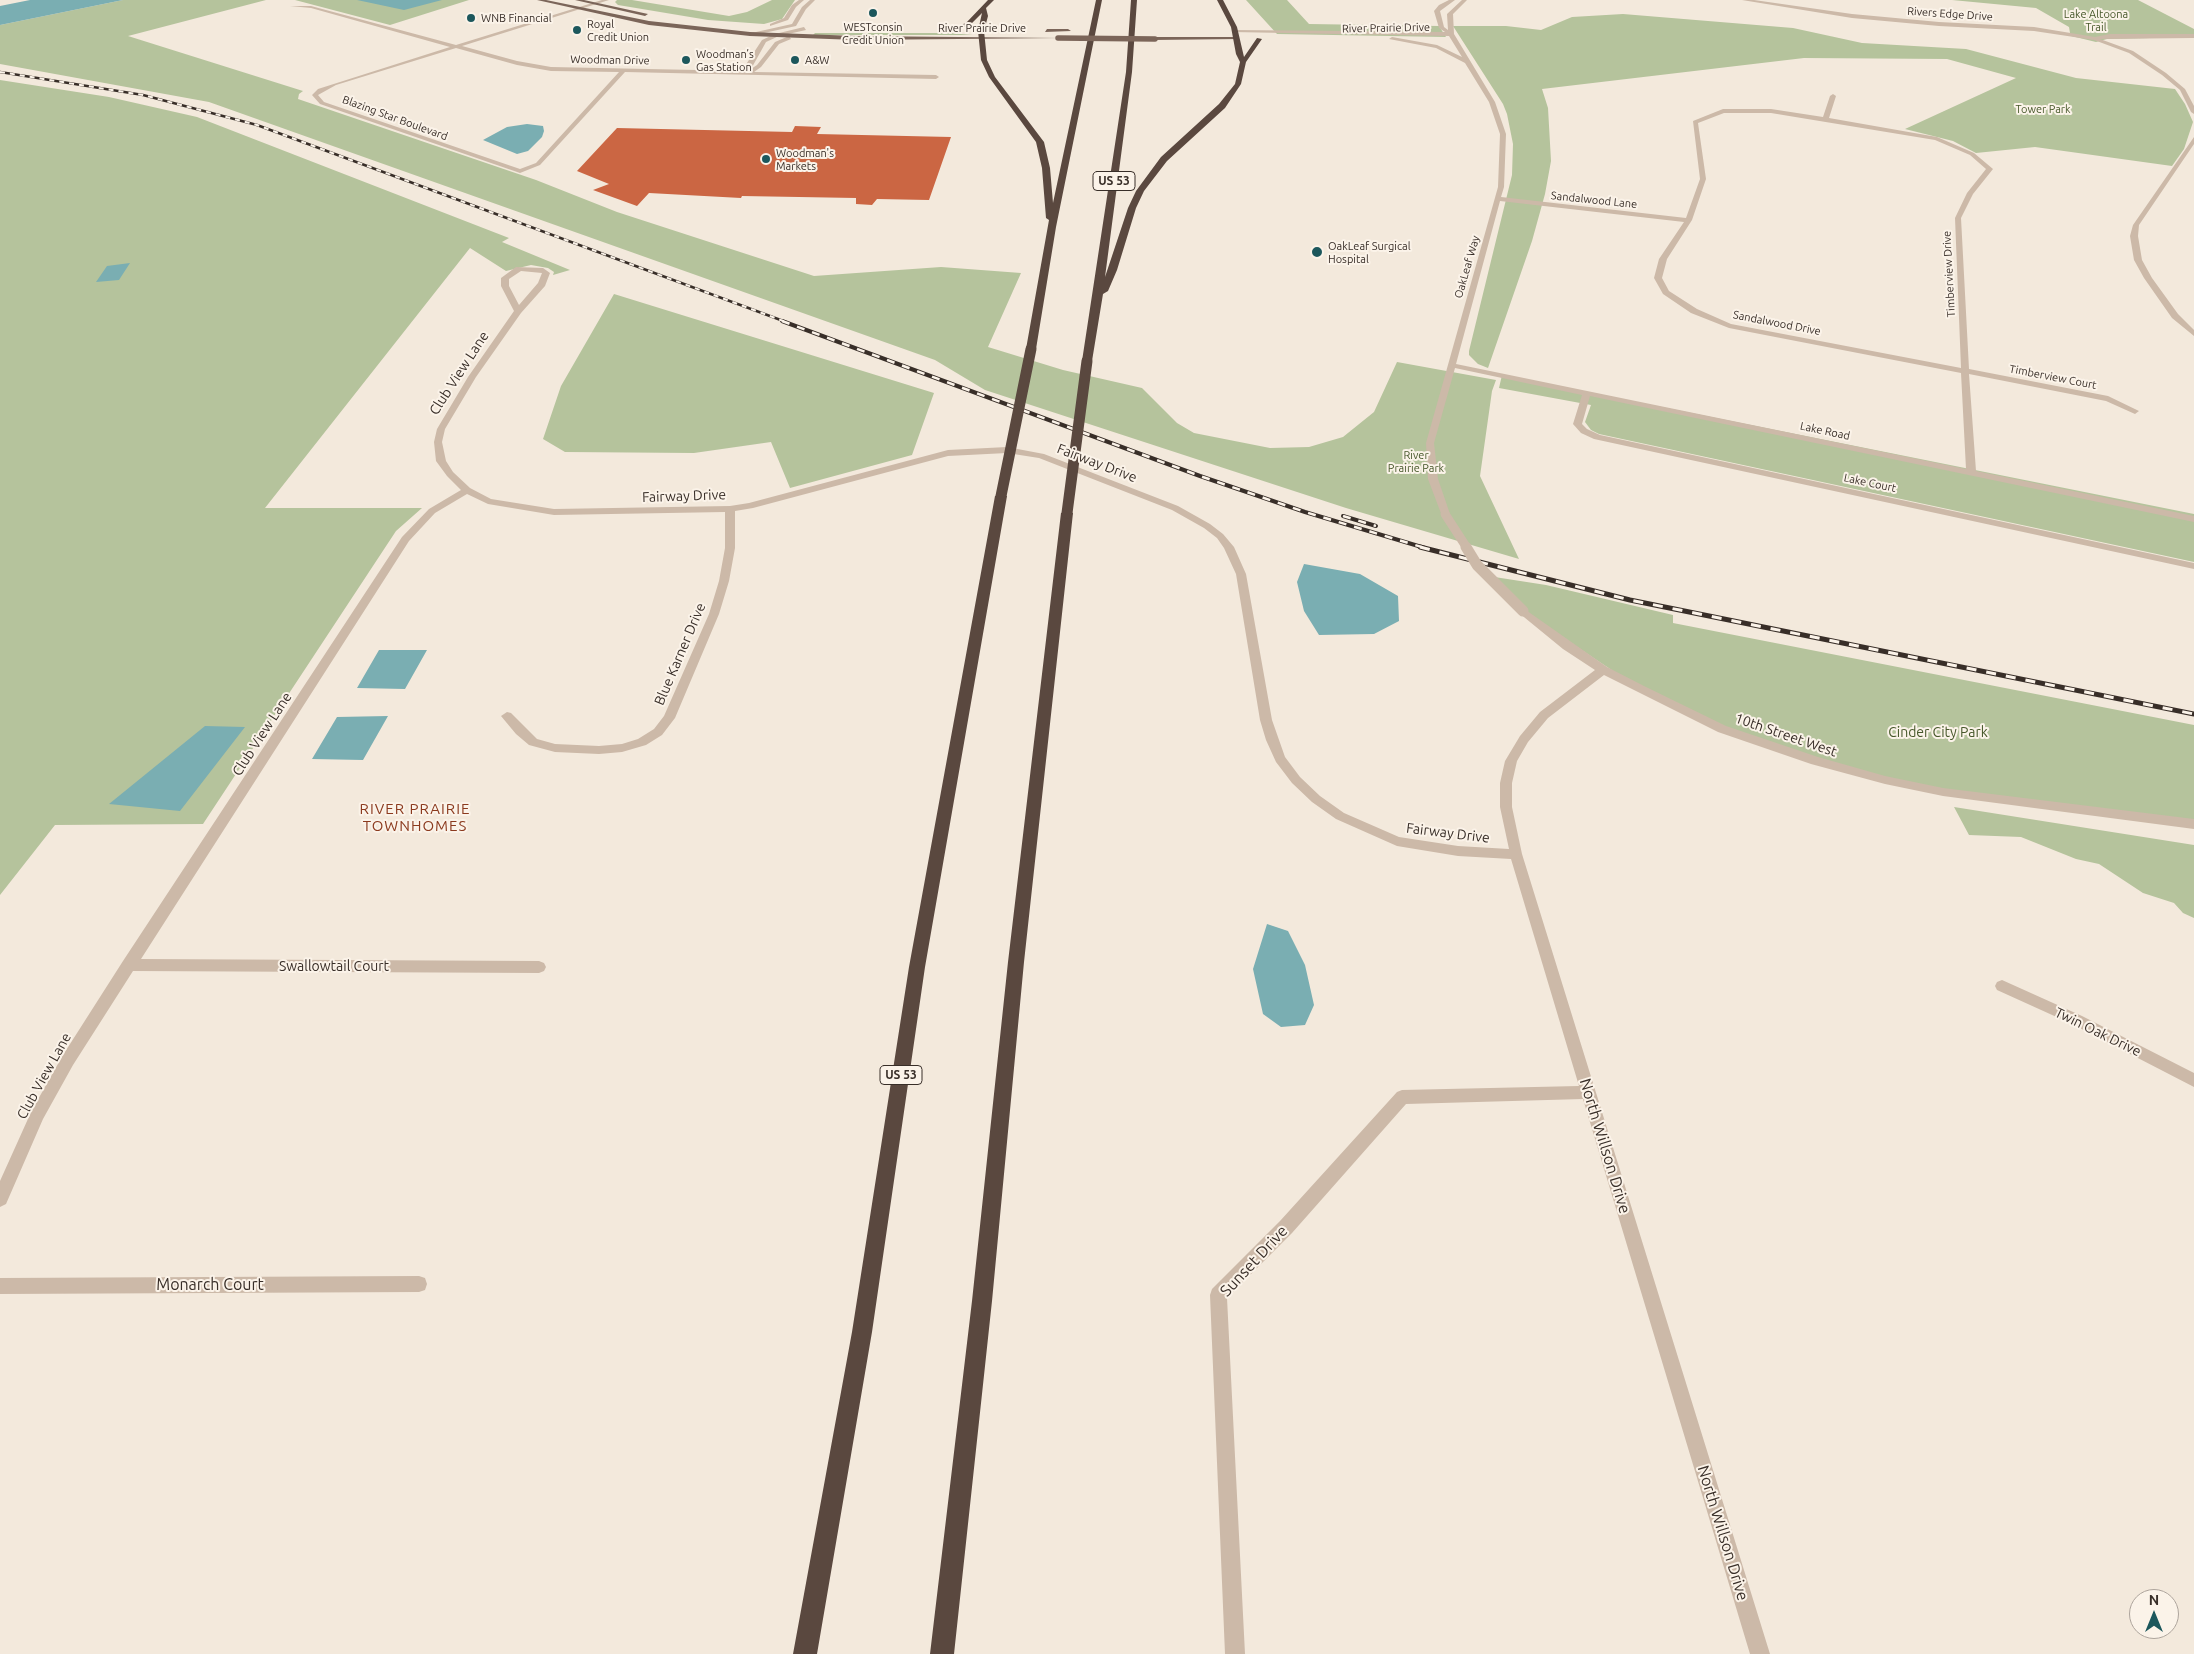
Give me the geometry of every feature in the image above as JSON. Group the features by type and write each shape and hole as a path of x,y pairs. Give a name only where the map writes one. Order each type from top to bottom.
{"highway":[{"path":"947,31 966,26 991,0"},
{"name":"US 53","path":"805,1654 862,1332 917,967 1001,496 1031,349 1052,227 1099,0"},
{"name":"US 53","path":"942,1654 982,1301 1016,962 1067,513 1129,72 1134,0"},
{"path":"1220,0 1236,35 1239,54 1243,62"},
{"path":"984,9 985,16 982,35 984,60 992,77 1040,142 1046,168 1047,195 1052,227"},
{"path":"1097,303 1114,270 1132,208 1140,191 1164,159 1222,106 1240,80 1243,62 1259,39"}],"main road":[{"name":"River Prairie Drive","path":"539,0 578,10 658,24 750,34 796,36 982,35 1156,39 1236,35"},
{"path":"576,0 650,15"},
{"path":"696,21 717,23"},
{"path":"754,26 839,30"},
{"name":"River Prairie Drive","path":"938,31 982,35 1059,31 1136,32"},
{"name":"River Prairie Drive","path":"1225,32 1236,35"}],"street":[{"name":"Blazing Star Boulevard","path":"607,0 516,30 500,32 334,84 320,90 315,95 322,102 434,143 520,171 538,164 623,71"},
{"path":"764,27 786,19 794,6 802,0"},
{"path":"750,34 797,24 804,8 812,0"},
{"path":"1450,34 1442,28 1436,14 1441,6 1450,0 1463,2"},
{"name":"Rivers Edge Drive","path":"1744,0 1852,16 2034,29 2095,39"},
{"name":"Blazing Star Boulevard","path":"500,32 506,28 586,1"},
{"path":"1450,34 1450,14 1463,2"},
{"name":"Woodman Drive","path":"292,6 311,7 534,66 623,71 936,77"},
{"path":"748,73 748,66 764,41 777,35 804,29"},
{"name":"River Prairie Drive","path":"1236,35 1450,34"},
{"name":"River Prairie Drive","path":"1236,35 1259,39 1387,39 1437,37 1450,34"},
{"name":"OakLeaf Way","path":"1446,514 1433,478 1430,443 1501,187 1503,134 1492,102 1450,34"},
{"path":"748,73 759,66 777,43 796,36"},
{"path":"2095,39 2110,36 2194,36"},
{"path":"1387,39 1428,44 1449,51 1466,61"},
{"path":"2095,39 2131,52 2164,74 2182,89 2194,112"},
{"path":"1825,120 1832,96"},
{"name":"Sandalwood Drive","path":"1825,120 1771,111 1740,110 1717,113 1695,122 1703,179 1689,220 1663,259 1658,278 1666,292 1694,311 1729,326 1965,371"},
{"name":"Timberview Drive","path":"1825,120 1937,139 1972,154 1990,169 1970,193 1958,218 1971,472"},
{"path":"2194,139 2136,225 2134,236 2138,260 2148,278 2175,316 2194,334"},
{"name":"Sandalwood Lane","path":"1497,199 1689,220"},
{"name":"Club View Lane","path":"0,1199 37,1115 68,1060 405,539 432,511 467,490 450,474 441,462 438,442 441,429 472,377 518,311 542,284 546,276 543,270 519,270 505,278 505,286 518,311"},
{"name":"Lake Road","path":"1451,365 2194,519"},
{"name":"Timberview Court","path":"1965,371 2108,399 2135,411"},
{"name":"Lake Court","path":"1587,393 1578,424 1584,431 1596,437 2194,566"},
{"name":"Fairway Drive","path":"467,490 488,501 554,512 730,509 750,506 931,456 986,449 1007,450 1041,456 1174,508 1207,526 1220,536 1236,561 1241,574 1268,727 1280,759 1296,780 1316,799 1340,816 1398,841 1458,851 1516,854"},
{"name":"Blue Karner Drive","path":"507,716 533,742 555,748 599,750 622,748 642,742 658,732 669,718 714,614 724,581 730,548 730,509"},
{"name":"10th Street West","path":"1446,514 1477,565 1523,611 1567,646 1603,670 1722,729 1788,753 1865,775 1943,792 2194,824"},
{"name":"North Willson Drive","path":"1603,670 1544,716 1524,738 1511,761 1506,783 1506,806 1516,854 1760,1654"},
{"name":"Swallowtail Court","path":"128,965 539,967"},
{"name":"Twin Oak Drive","path":"2002,986 2076,1020 2194,1080"},
{"name":"Sunset Drive","path":"1235,1654 1218,1295 1286,1227 1402,1097 1588,1092"},
{"name":"Monarch Court","path":"0,1286 419,1284"}],"green space":[{"name":"River Prairie Park","path":"123,0 266,0 128,36 303,91 299,94 298,99 536,180 617,212 814,276 941,267 1021,273 988,347 1063,370 1142,388 1177,423 1194,433 1270,448 1309,447 1343,437 1374,412 1397,362 1496,380 1492,391 1480,476 1519,559 1346,508 985,390 935,360 209,102 0,64 0,25"},
{"path":"295,0 469,0 390,25"},
{"path":"617,0 632,0 729,16 747,12 772,0 795,0 782,19 764,24 708,20 618,5 615,2"},
{"path":"1246,0 1287,0 1309,24 1439,26 1446,37 1277,34"},
{"name":"Lake Altoona Trail","path":"1952,0 2138,0 2194,29 2194,37 2107,39 2096,42 2067,35 2070,33 2069,27 2036,8"},
{"name":"Tower Park","path":"1623,14 1793,28 1862,43 1966,49 2076,78 2175,89 2185,104 2193,122 2184,149 2172,166 2035,147 1976,153 1953,141 1905,129 2016,78 1947,59 1804,58 1542,89 1548,108 1551,161 1545,194 1532,241 1488,368 1478,364 1469,355 1469,351 1512,175 1513,144 1503,104 1453,26 1506,26 1541,30 1572,17"},
{"path":"815,33 949,33 973,35 813,35"},
{"path":"0,80 109,97 197,117 509,238 502,242 570,270 553,275 554,272 548,268 531,265 506,271 470,248 265,508 422,508 396,531 203,824 55,825 0,895"},
{"path":"614,294 934,393 912,455 790,488 771,442 694,453 565,452 543,439 561,386"},
{"path":"1502,375 2194,514 2194,562 1599,434 1591,430 1585,422 1591,405 1499,388"},
{"name":"Cinder City Park","path":"1488,576 1546,585 1673,615 1673,623 2194,725 2194,823 1961,794 1865,775 1743,737 1640,689 1523,611"},
{"path":"1954,807 2194,845 2194,918 2183,913 2174,903 2143,893 2099,864 2076,859 2021,837 1969,835"}],"water":[{"path":"30,0 123,0 0,25 0,6"},
{"path":"357,0 442,0 404,10"},
{"path":"527,124 543,126 544,131 542,137 528,151 517,154 483,140 507,127"},
{"path":"130,263 119,280 96,282 107,266"},
{"path":"1304,564 1360,574 1398,596 1399,621 1374,634 1319,635 1304,611 1297,582"},
{"path":"379,650 427,650 405,689 357,688"},
{"path":"388,716 363,760 312,759 337,717"},
{"path":"205,726 245,727 180,811 109,804"},
{"path":"1267,924 1288,931 1305,965 1314,1005 1305,1025 1281,1027 1263,1014 1253,969"}],"building":[{"name":"Woodman's Markets","path":"795,126 821,127 817,134 951,137 929,200 877,199 872,205 856,204 856,198 742,196 741,198 649,193 637,206 593,190 609,184 577,171 617,128 792,132"}],"railway":[{"path":"0,72 143,95 257,125 786,322"},
{"path":"782,321 1200,476 1305,512 1425,548"},
{"path":"1343,516 1376,526"},
{"path":"1420,547 1630,600 2194,714"}],"place":[{"name":"WESTconsin Credit Union","path":"873,13"},
{"name":"WNB Financial","path":"471,18"},
{"name":"Royal Credit Union","path":"577,30"},
{"name":"Woodman’s Gas Station","path":"686,60"},
{"name":"A&W","path":"795,60"},
{"name":"Woodman's Markets","path":"766,159"},
{"name":"OakLeaf Surgical Hospital","path":"1317,252"}],"district":[{"name":"RIVER PRAIRIE TOWNHOMES","path":"415,818"}]}
